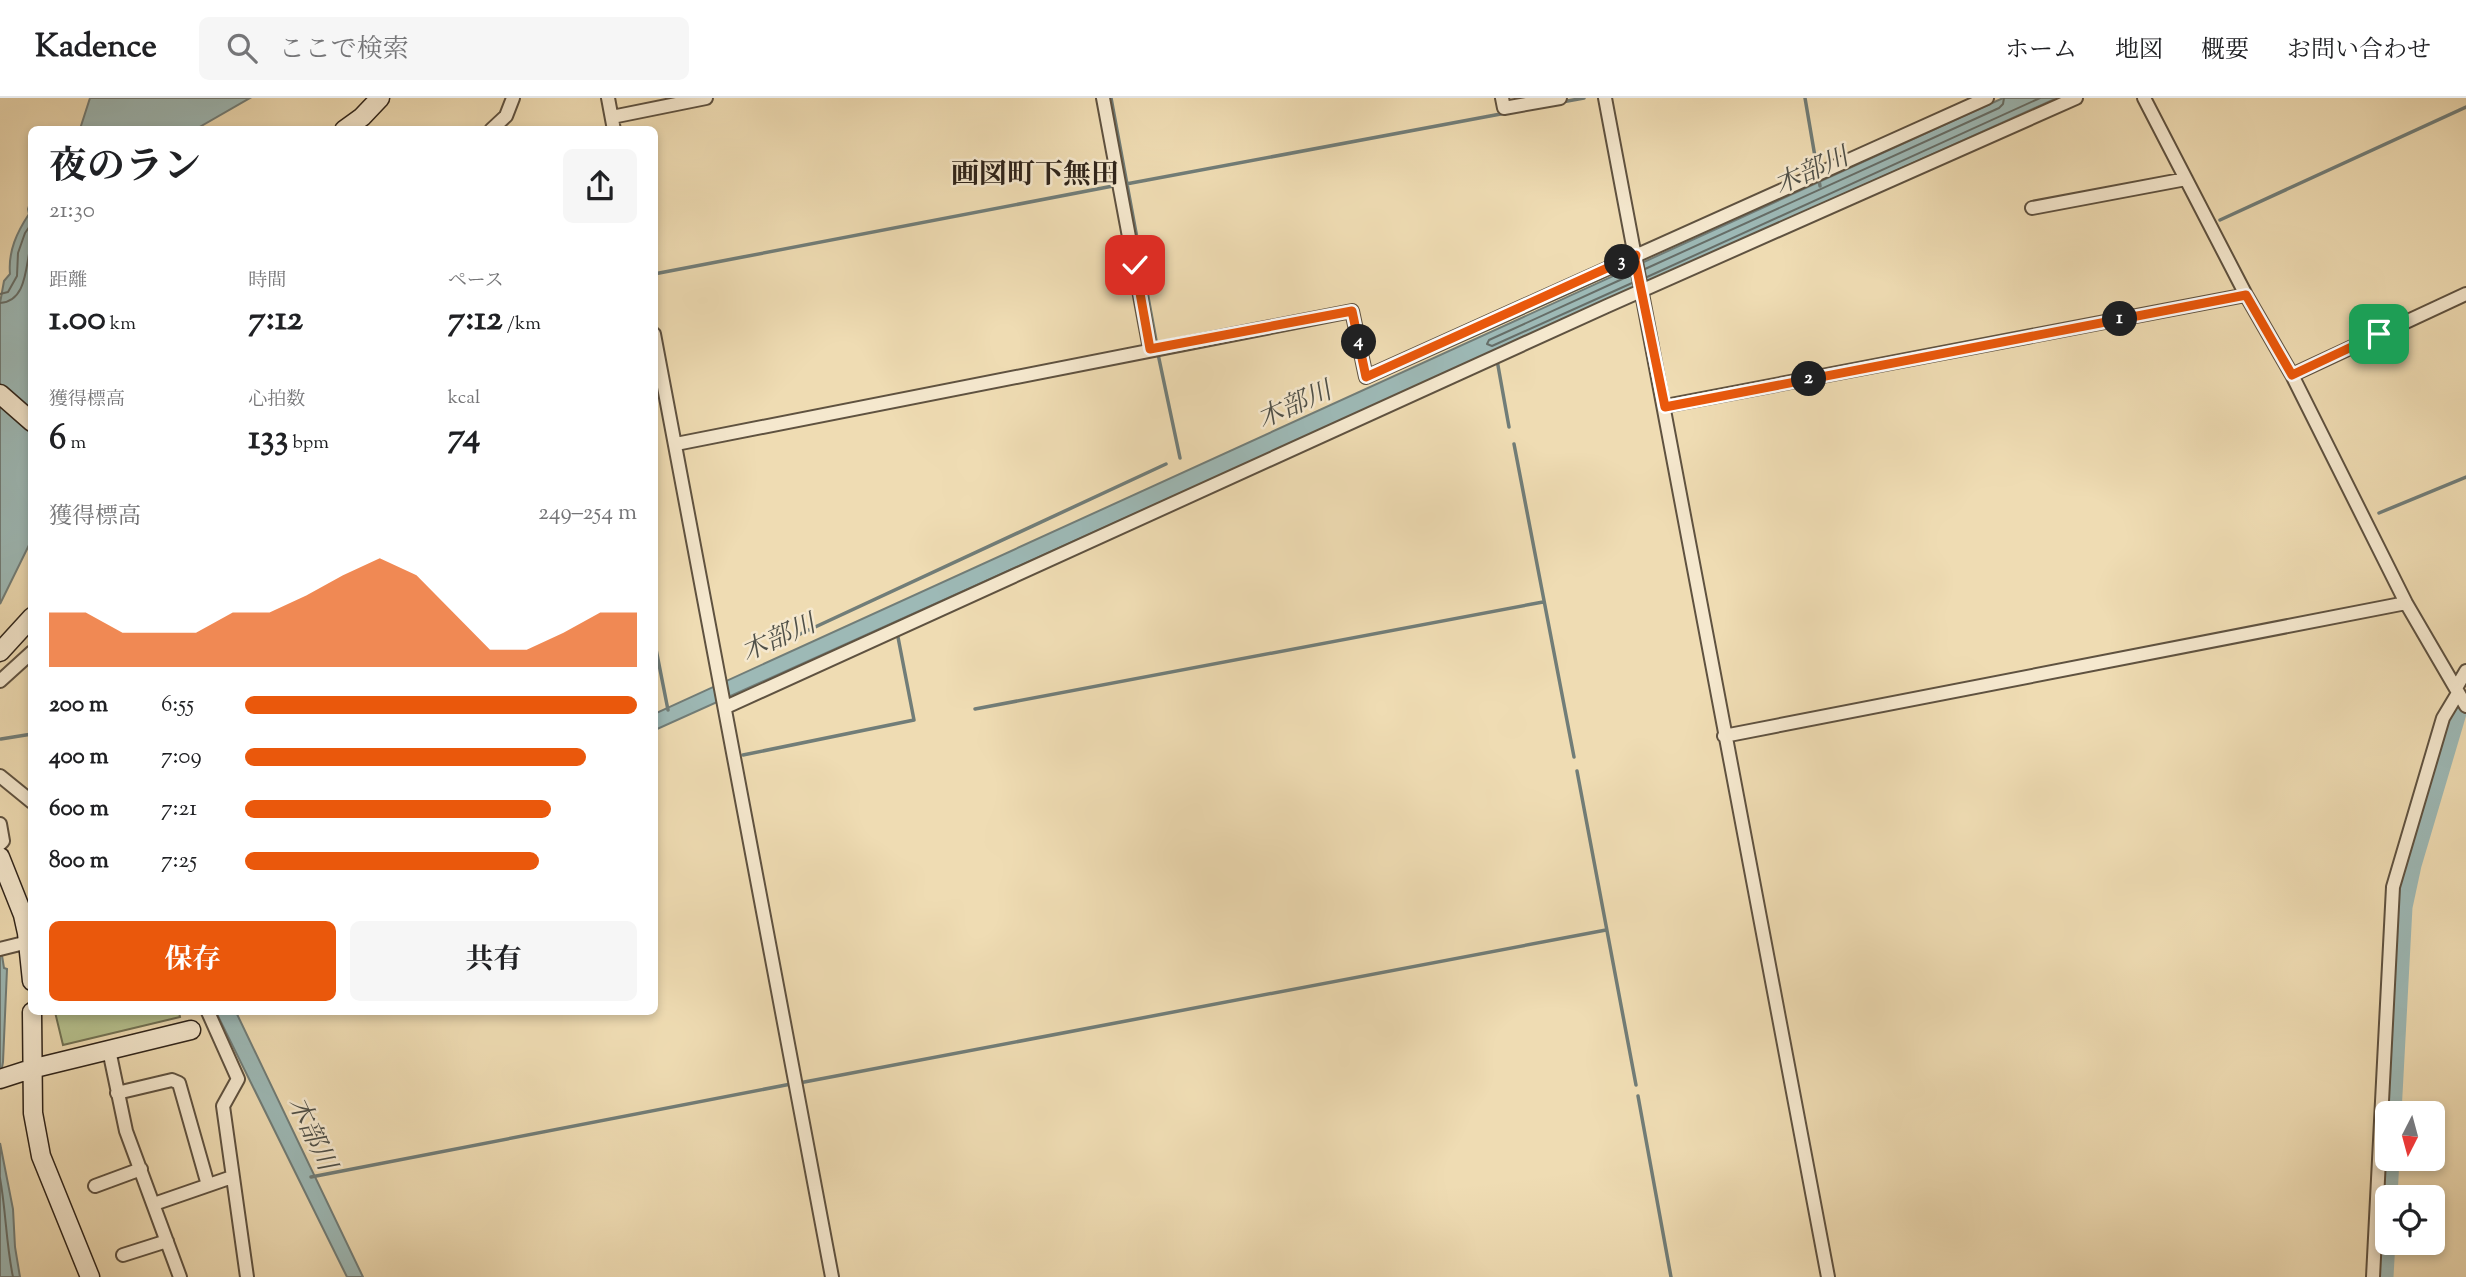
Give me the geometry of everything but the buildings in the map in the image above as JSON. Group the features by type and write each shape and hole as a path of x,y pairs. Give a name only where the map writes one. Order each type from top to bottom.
{"main road":[{"path":"350,126 380,98"},
{"path":"0,394 28,417"},
{"path":"0,652 28,621"},
{"path":"0,856 23,915 23,943 28,964"},
{"path":"32,1015 33,1113 41,1156 90,1277"},
{"path":"6,1077 191,1030"}],"street":[{"path":"495,126 506,116 513,98"},
{"path":"608,98 613,123 706,98"},
{"path":"1103,98 1150,349"},
{"path":"1502,98 1504,108 1560,98"},
{"path":"1605,98 1828,1277"},
{"path":"676,444 1352,311 1366,377 1636,258 1987,98"},
{"path":"725,704 1181,502 1283,453 2076,98"},
{"path":"2144,98 2246,295 2292,375 2406,603 2466,706"},
{"path":"2032,208 2186,178"},
{"path":"2292,375 2466,294"},
{"path":"1665,407 2246,295"},
{"path":"658,354 832,1277"},
{"path":"1724,736 2406,603"},
{"path":"0,681 28,656"},
{"path":"2373,1277 2393,887 2443,718 2466,671"},
{"path":"0,776 28,799"},
{"path":"0,824 3,841 0,845"},
{"path":"0,949 23,943"},
{"path":"191,1030 210,1017 238,1079 223,1106 247,1277"},
{"path":"109,1050 126,1131 180,1277"},
{"path":"117,1093 172,1080 179,1083 208,1185"},
{"path":"95,1186 141,1169"},
{"path":"154,1205 232,1177"},
{"path":"123,1255 167,1241"}],"green space":[{"path":"56,1015 180,1015 180,1017 63,1045"}],"water":[{"path":"90,98 250,98 201,126 81,126"},
{"path":"2003,98 2057,98 658,729 658,712"},
{"path":"28,216 28,547 0,604 0,303 4,281 10,274 12,250"},
{"path":"0,943 4,968 7,969 0,1080"},
{"path":"217,1015 237,1015 363,1277 347,1277"},
{"path":"0,1143 13,1209 20,1277 0,1277"}],"waterway":[{"path":"1111,98 1157,346"},
{"path":"1562,102 1584,98"},
{"name":"木部川","path":"1805,98 1820,186"},
{"path":"2220,220 2466,107"},
{"path":"1126,184 1506,113"},
{"path":"658,273 1113,186"},
{"path":"1158,354 1180,458"},
{"path":"1497,360 1509,427"},
{"path":"1514,444 1574,757"},
{"name":"木部川","path":"770,648 1166,464"},
{"path":"2379,513 2466,477"},
{"path":"975,709 1543,602"},
{"path":"743,755 914,720 897,632"},
{"path":"658,659 668,710"},
{"path":"2393,1101 2403,907 2412,865 2457,713"},
{"path":"1,739 28,735"},
{"path":"1577,771 1636,1085"},
{"path":"799,1083 1606,930"},
{"name":"木部川","path":"311,1177 791,1084"},
{"path":"1638,1096 1671,1277"},
{"path":"2389,1171 2389,1185"},
{"path":"2384,1277 2385,1255"}],"district":[{"name":"画図町下無田","path":"1035,173"}],"route":[{"path":"1135,265 1150,349 1352,311 1366,377 1636,255 1665,407 2246,295 2292,375 2379,334"}]}
